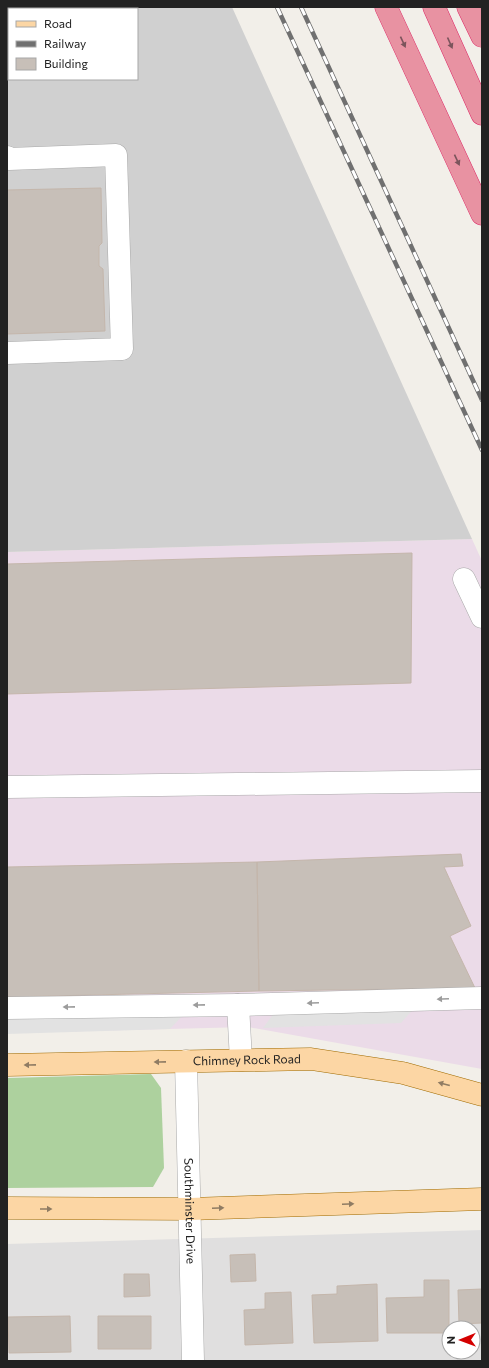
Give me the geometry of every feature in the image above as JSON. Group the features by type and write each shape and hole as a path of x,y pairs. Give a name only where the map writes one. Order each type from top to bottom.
{"highway":[{"path":"386,7 482,214"},
{"path":"434,7 482,114"},
{"path":"468,7 482,36"}],"main road":[{"name":"Chimney Rock Road","path":"7,1065 311,1058 403,1073 482,1095"},
{"path":"7,1208 190,1209 482,1199"}],"street":[{"path":"7,157 9,159 116,155 122,349 7,353"},
{"path":"464,579 482,617"},
{"path":"7,787 482,780"},
{"path":"7,1008 238,1005 482,998"},
{"path":"238,1005 241,1060"},
{"name":"Southminster Drive","path":"186,1061 193,1361"}],"shaded area":[{"path":"7,7 232,7 472,539 7,552"},
{"path":"472,539 482,561 482,1069 248,1027 7,1033 7,552"},
{"path":"416,1006 401,1023 263,1028 277,1009"},
{"path":"187,1011 170,1029 7,1034 7,1015"},
{"path":"482,1230 482,1361 7,1361 7,1244"}],"green space":[{"path":"151,1074 161,1088 164,1168 153,1187 7,1188 7,1078"}],"building":[{"path":"101,188 102,243 99,246 99,266 103,269 105,331 7,334 7,190"},
{"path":"412,553 411,683 7,694 7,564"},
{"path":"461,854 463,866 444,867 471,926 450,936 475,988 259,991 257,862"},
{"path":"257,862 259,991 7,997 7,867"},
{"path":"255,1254 256,1281 231,1282 230,1255"},
{"path":"124,1274 149,1274 150,1296 124,1297"},
{"path":"424,1280 449,1280 449,1320 441,1320 441,1333 387,1333 386,1298 424,1297"},
{"path":"377,1284 378,1341 314,1343 312,1295 337,1294 337,1286"},
{"path":"482,1289 482,1323 481,1320 459,1320 458,1290"},
{"path":"291,1292 293,1343 245,1345 244,1310 265,1309 265,1293"},
{"path":"70,1316 71,1352 9,1353 8,1317"},
{"path":"98,1316 151,1316 151,1349 98,1349"}],"railway":[{"path":"277,7 482,450"},
{"path":"301,7 482,400"}]}
